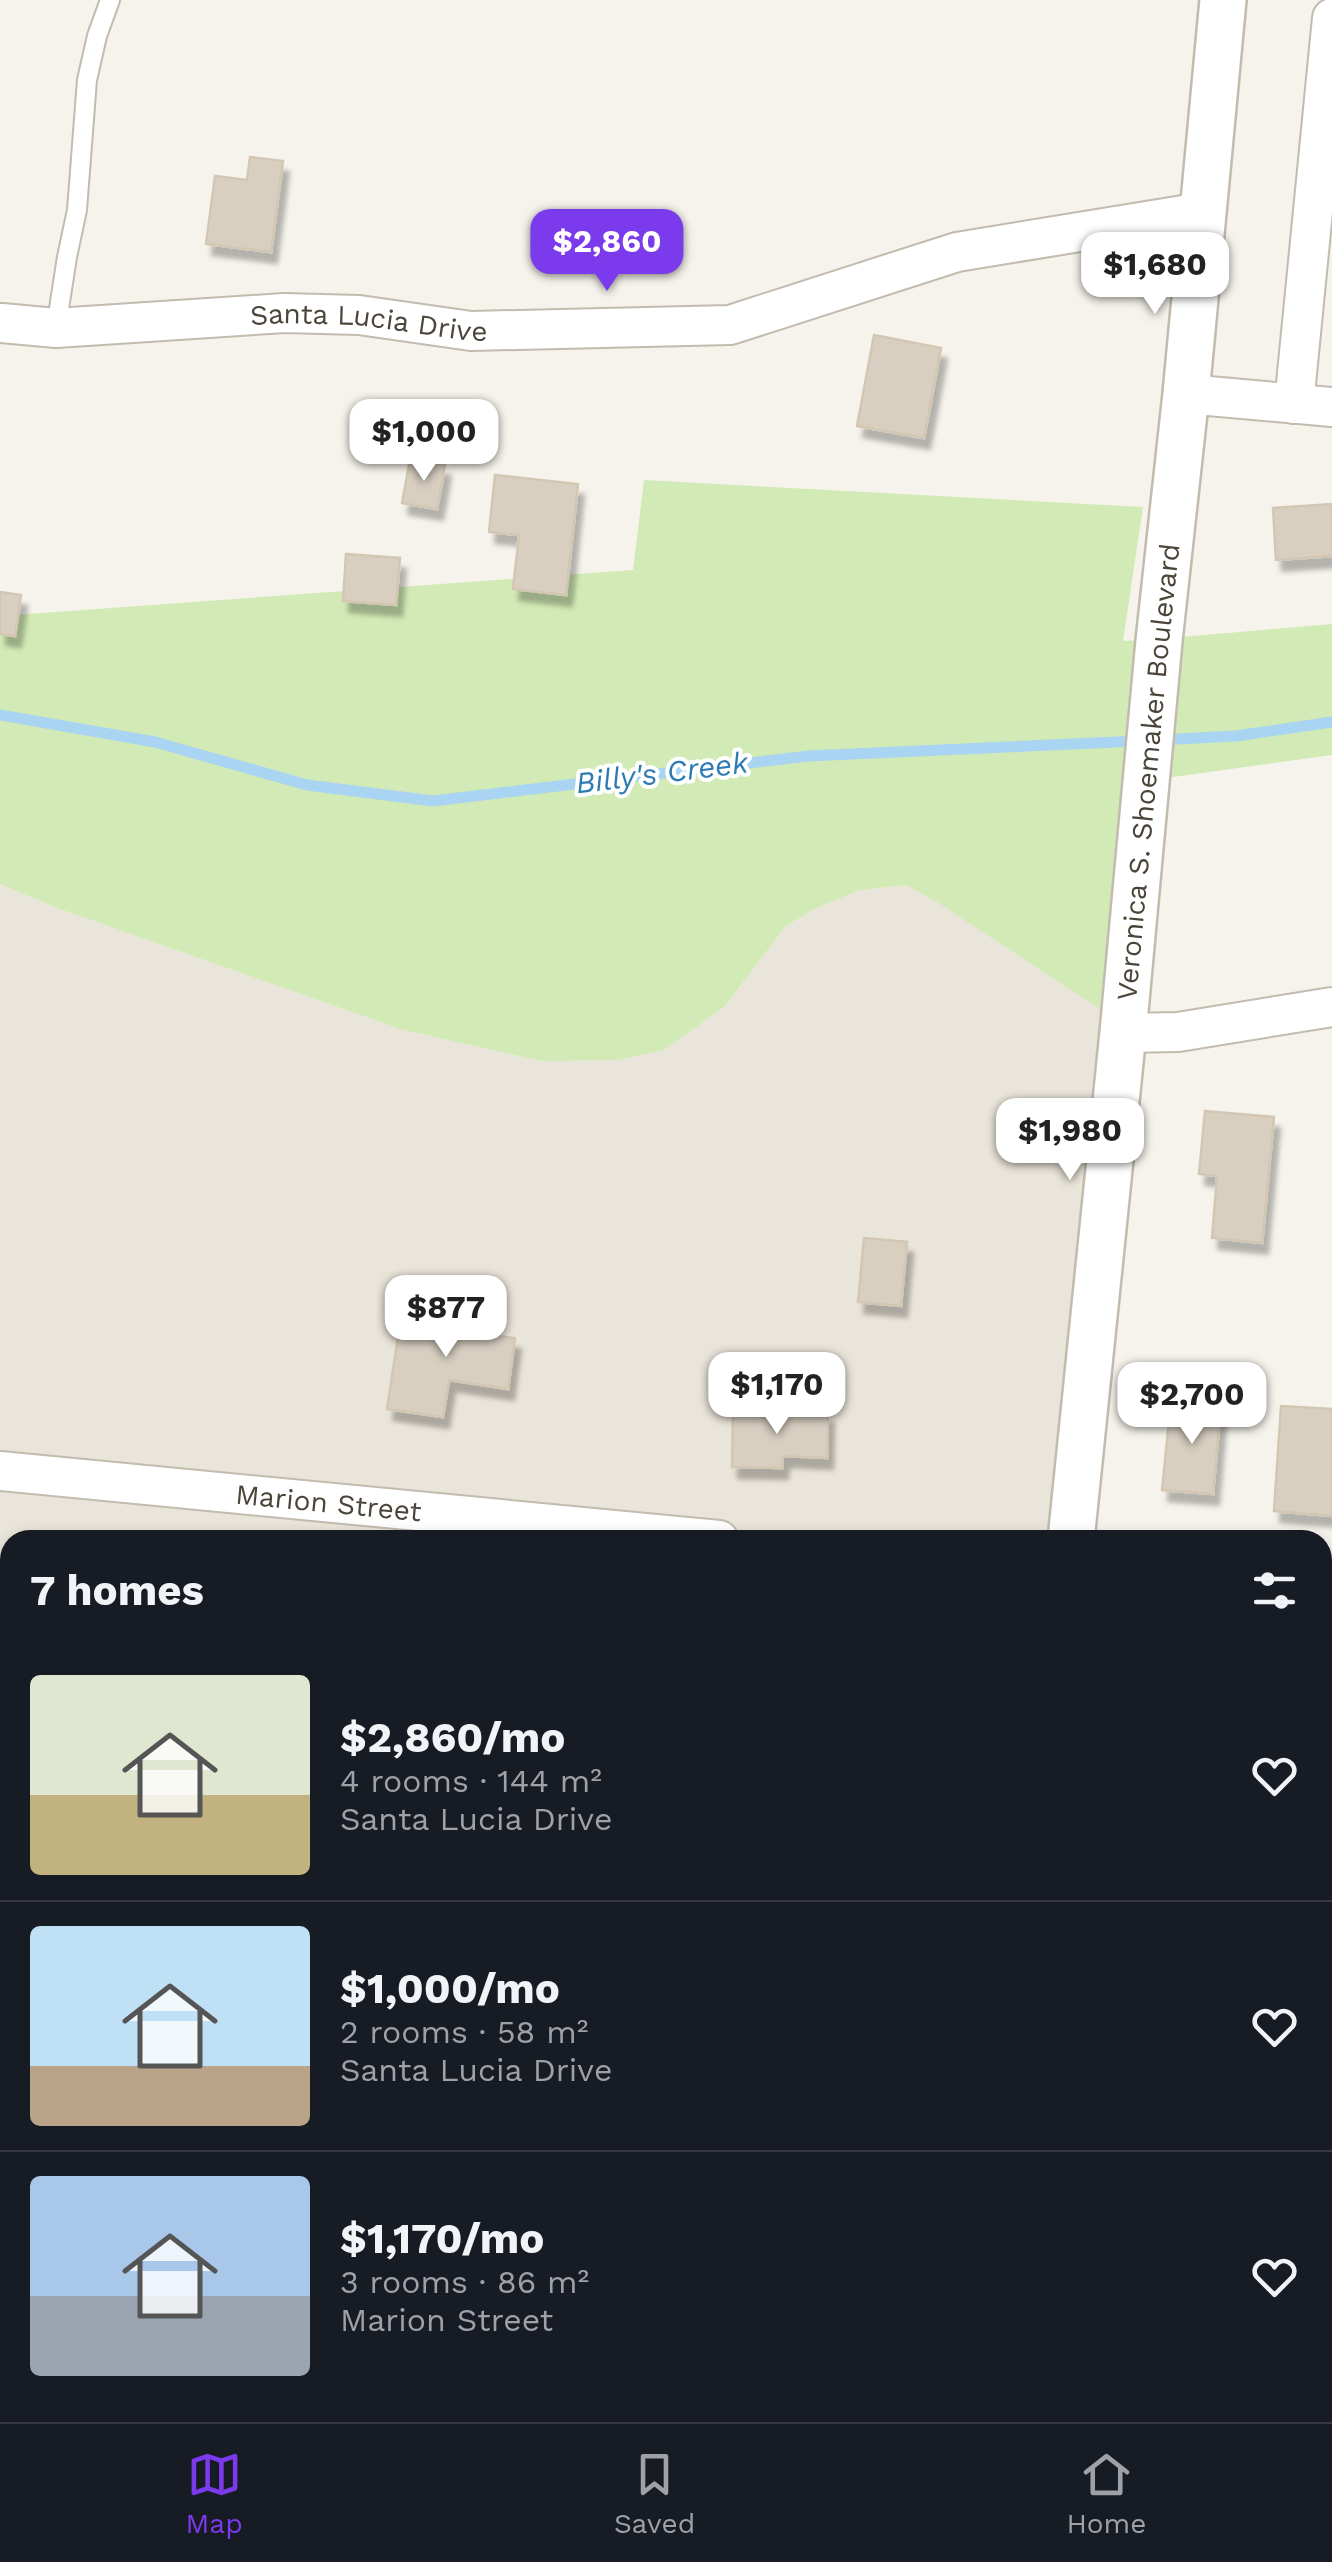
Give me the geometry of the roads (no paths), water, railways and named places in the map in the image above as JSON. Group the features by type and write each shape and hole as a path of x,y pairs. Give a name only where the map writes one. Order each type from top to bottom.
{"street":[{"name":"Veronica S. Shoemaker Boulevard","path":"1071,1530 1222,0"},
{"path":"1294,404 1332,18"},
{"name":"Santa Lucia Drive","path":"2,323 56,328 284,313 359,315 471,331 730,324 956,252 1202,212"},
{"path":"1186,394 1332,407"},
{"path":"1123,1033 1178,1032 1332,1007"},
{"name":"Marion Street","path":"0,1471 508,1530"}],"lane":[{"path":"56,328 66,257 78,210 87,80 110,0"}],"waterway":[{"name":"Billy's Creek","path":"0,715 155,742 307,785 433,801 808,756 1139,741"},
{"name":"Billy's Creek","path":"1157,740 1236,736 1332,722"}]}
